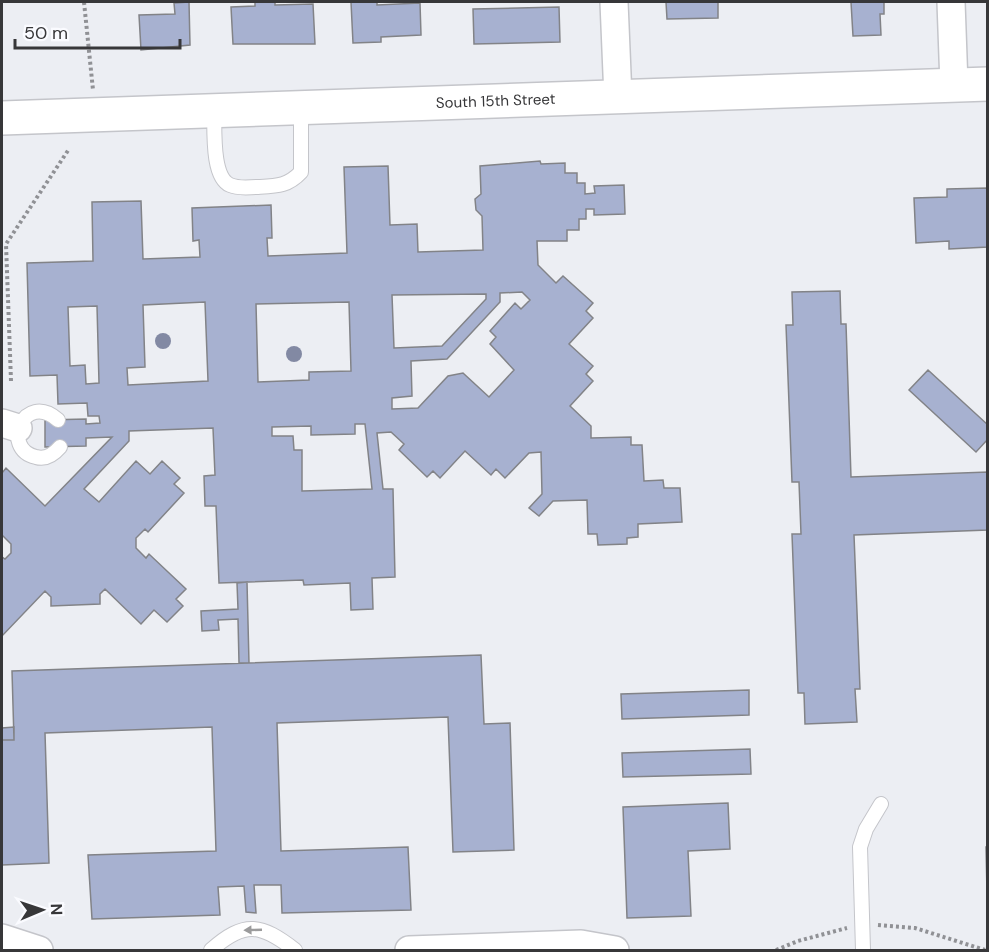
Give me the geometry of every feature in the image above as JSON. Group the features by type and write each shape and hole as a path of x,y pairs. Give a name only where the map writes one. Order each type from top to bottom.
{"street":[{"path":"614,2 618,98"},
{"path":"951,2 954,85"},
{"name":"South 15th Street","path":"2,118 987,84"},
{"path":"2,938 39,951"},
{"path":"409,951 552,948 581,944 615,951"}],"lane":[{"path":"214,109 216,158 220,175 227,184 237,187 279,186 292,181 301,172 301,106"},
{"path":"58,420 46,412 32,413 10,425 18,443 34,457 48,456 60,447"},
{"path":"863,951 860,847 866,829 881,804"},
{"path":"211,951 237,931 252,928 266,930 295,951"}],"path":[{"path":"84,2 95,113"},
{"path":"11,381 6,244 69,149"},
{"path":"776,951 830,932 884,924 915,928 985,951"}],"building":[{"path":"189,2 190,45 141,50 139,15 175,14 174,3"},
{"path":"255,2 275,2 275,5 313,4 315,44 233,44 231,7 255,6"},
{"path":"351,2 377,2 377,5 420,3 421,35 381,37 381,42 353,43"},
{"path":"666,2 718,2 718,18 667,19"},
{"path":"851,2 884,2 884,14 880,14 881,35 853,36"},
{"path":"559,7 560,42 474,44 473,9"},
{"path":"540,161 541,164 565,163 565,173 577,173 577,183 585,183 585,194 595,193 594,186 624,185 625,214 594,215 594,209 586,209 586,219 579,219 579,230 567,230 567,241 537,241 538,265 556,283 563,276 593,303 586,311 593,318 569,344 593,366 586,374 593,381 570,406 591,426 591,438 631,437 631,445 642,445 644,481 663,480 664,488 680,488 682,522 638,524 638,537 627,538 627,544 598,545 597,534 588,534 587,500 553,501 539,516 529,508 542,494 541,452 529,453 505,478 496,469 491,475 465,451 440,478 433,471 427,477 399,450 404,444 391,432 377,433 383,489 393,489 395,577 372,578 373,609 351,610 350,583 304,585 303,580 219,583 216,506 205,506 204,476 215,475 213,428 129,431 129,441 84,489 99,502 136,461 150,474 162,461 180,478 174,484 184,493 148,532 145,529 136,538 136,548 146,558 149,554 186,589 176,599 183,606 167,622 154,610 141,624 105,589 100,594 100,604 51,606 51,597 45,591 2,636 2,557 5,559 11,553 11,544 2,535 2,473 6,468 45,506 112,437 86,438 86,446 45,447 45,420 86,419 86,424 100,423 99,416 88,416 87,403 58,404 57,375 30,376 27,263 93,261 92,202 141,201 143,259 200,257 199,240 193,241 192,208 271,205 272,238 267,238 268,256 347,253 344,167 388,166 390,225 417,224 418,252 483,250 482,216 476,210 475,199 481,194 480,166","holes":["522,292 530,300 521,309 515,303 490,331 496,337 490,344 514,370 489,397 463,373 448,376 418,408 392,409 392,398 412,396 411,361 447,359 500,302 500,293","486,294 486,299 442,346 394,348 392,295","205,302 208,381 128,385 127,368 145,367 143,305","349,302 351,371 309,372 309,380 258,382 256,304","97,306 99,383 86,384 85,365 70,366 68,307","355,424 365,424 372,489 302,491 302,450 294,450 293,436 272,436 272,427 311,426 311,435 355,434"]},
{"path":"988,188 988,247 949,249 949,241 916,243 914,198 947,197 947,189"},
{"path":"840,291 841,324 846,324 851,477 988,472 988,530 854,535 860,689 855,689 857,722 805,724 804,693 798,693 792,534 801,534 799,482 792,482 786,325 793,325 792,292"},
{"path":"928,370 988,425 988,439 976,452 909,390"},
{"path":"247,582 249,663 239,663 238,619 218,620 219,630 202,631 201,611 238,609 237,583"},
{"path":"481,655 484,724 510,723 514,850 453,852 448,717 277,723 281,851 408,847 411,910 282,913 281,885 254,885 256,913 246,912 244,886 218,887 220,915 92,919 88,855 216,851 212,727 45,733 49,863 2,865 2,740 14,740 12,671"},
{"path":"749,690 749,715 622,719 621,694"},
{"path":"14,727 14,740 2,740 2,728"},
{"path":"750,749 751,774 623,777 622,753"},
{"path":"728,803 730,849 688,851 691,916 627,918 623,807"},
{"path":"986,847 988,847 988,893 987,893"}]}
